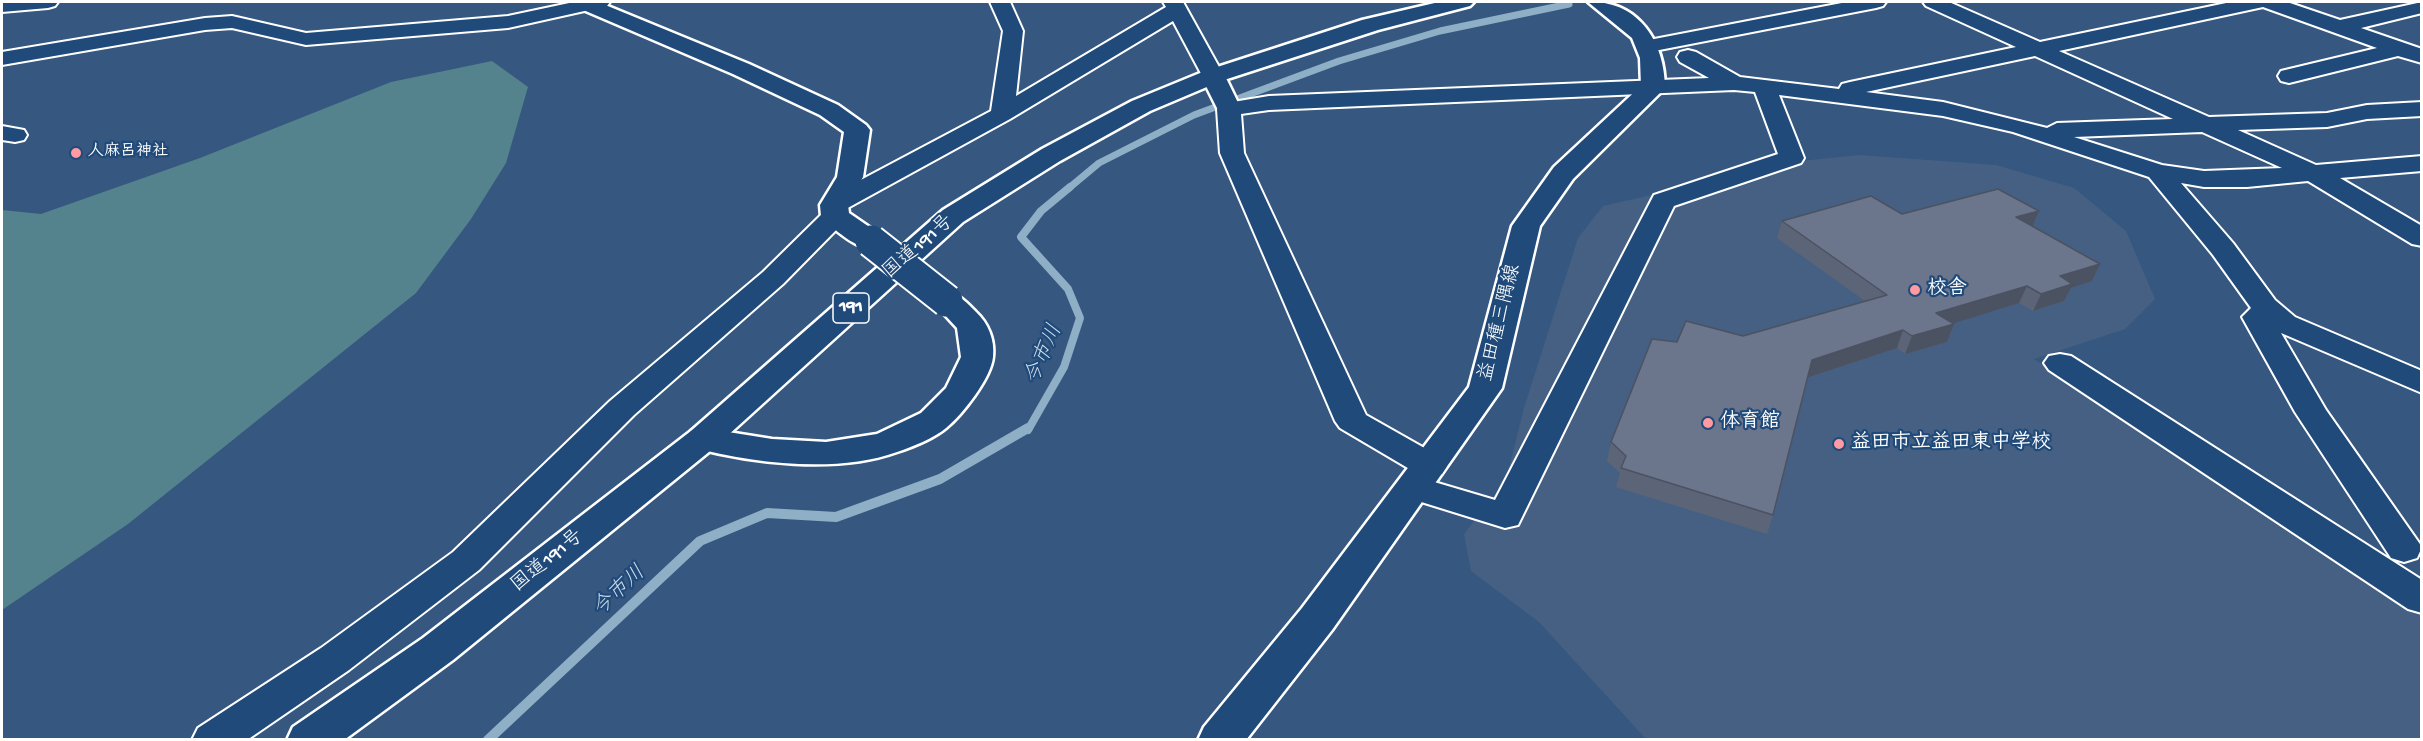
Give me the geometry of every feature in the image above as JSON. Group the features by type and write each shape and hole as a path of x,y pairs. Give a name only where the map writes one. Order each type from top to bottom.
{"main road":[{"name":"国道191号","path":"309,740 438,649 703,439 953,216 1051,155 1141,106 1213,76 1370,25 1463,2"},
{"path":"1599,2 1634,26 1649,46 1655,66 1653,88"},
{"path":"591,3 830,110 857,130 850,177 834,211 947,301 973,326 977,357 961,392 933,421 885,444 826,454 772,451 703,439"},
{"path":"1213,76 1229,109"},
{"name":"益田種三隅線","path":"1220,740 1317,618 1485,388 1526,226 1563,173 1653,88"}],"street":[{"path":"2,6 48,2"},
{"path":"1000,2 1013,31 1002,114"},
{"path":"1649,46 1876,2"},
{"path":"1933,2 2313,172 2421,238"},
{"path":"1832,95 1853,88 2257,2"},
{"path":"2269,2 2421,57"},
{"path":"2,59 205,24 232,22 306,39 508,22 591,3"},
{"path":"213,740 335,659 466,561 622,408 773,278 834,211 1002,114 1173,4 1213,76"},
{"path":"2160,5 2188,16"},
{"path":"2338,27 2421,7"},
{"path":"2289,76 2399,49"},
{"path":"1688,57 1734,83"},
{"path":"1764,86 1792,158 1663,201 1505,516 1422,477 1352,421 1232,153 1229,109 1269,103 1734,83 1764,86 1943,109 2020,128 2158,172 2204,179 2421,163"},
{"path":"2020,128 2072,132 2327,120 2367,112 2421,109"},
{"path":"2158,172 2223,249 2269,309 2284,323 2421,382"},
{"path":"2269,309 2257,317 2311,412 2404,549"},
{"path":"2060,363 2421,599"}],"shaded area":[{"name":"益田市立益田東中学校","path":"1859,155 1996,165 2074,188 2126,231 2155,299 2125,329 2034,359 2421,615 2421,739 1646,739 1539,622 1471,571 1464,534 1506,480 1524,408 1578,238 1603,206 1801,161"}],"green space":[{"path":"492,61 528,87 506,163 471,219 416,293 128,524 2,610 2,210 41,214 200,158 391,82"}],"building":[{"path":"1998,189 2039,211 2016,217 2100,264 2060,276 2072,284 2041,294 2027,286 1936,313 1954,324 1912,336 1903,330 1812,360 1773,515 1621,468 1626,456 1611,442 1652,339 1677,342 1686,321 1743,336 1887,295 1782,221 1871,196 1902,214"}],"waterway":[{"name":"今市川","path":"1069,188 1099,163 1194,115 1339,61 1440,31 1569,4"},
{"name":"今市川","path":"1028,430 1064,367 1080,318 1068,289 1021,237 1041,211 1070,187"},
{"name":"今市川","path":"488,740 700,541 767,513 836,517 940,479 1028,428"}],"place":[{"name":"人麻呂神社","path":"76,153"},
{"name":"校舎","path":"1915,290"},
{"name":"体育館","path":"1708,423"},
{"name":"益田市立益田東中学校","path":"1839,444"}]}
